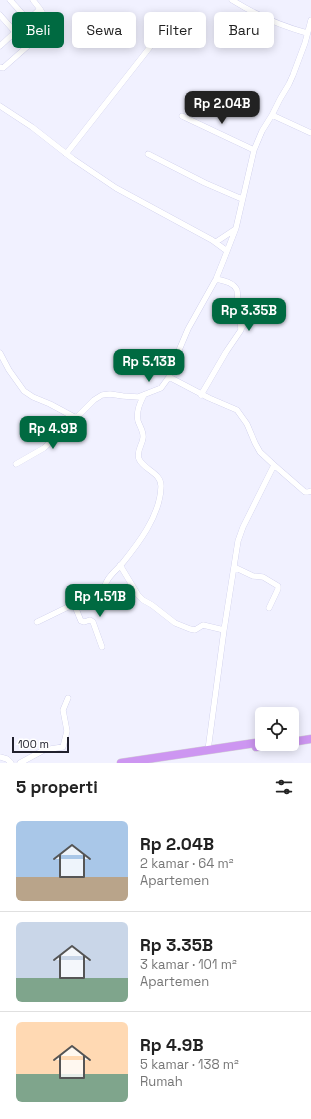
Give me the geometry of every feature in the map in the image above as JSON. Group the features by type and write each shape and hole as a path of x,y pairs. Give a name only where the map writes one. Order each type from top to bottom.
{"highway":[{"path":"299,738 311,738"},
{"path":"299,741 311,738"},
{"path":"148,763 255,744"},
{"path":"121,763 208,750 255,745"}],"street":[{"path":"10,0 21,12"},
{"path":"0,67 3,68 47,29 49,24 33,0"},
{"path":"232,0 274,22 307,33"},
{"path":"37,12 40,9"},
{"path":"0,15 12,29"},
{"path":"16,464 44,448 94,400 102,395 144,395 161,388 169,377 188,329 216,279 236,228 254,150 262,131 289,84 305,43 311,20"},
{"path":"1,43 12,34"},
{"path":"66,154 149,48"},
{"path":"0,106 32,127 66,154 116,188 216,242 227,251"},
{"path":"272,115 311,133"},
{"path":"182,116 254,150"},
{"path":"148,154 242,199"},
{"path":"216,242 236,228"},
{"path":"216,279 231,283 237,290 241,330"},
{"path":"201,394 256,305"},
{"path":"0,354 24,391 76,418"},
{"path":"169,377 201,394 237,410 247,424 260,452 266,459 306,492 311,491"},
{"path":"37,622 103,590 107,582 122,568 148,527 156,511 160,498 160,479 141,462 138,455 144,437 138,422 137,414 144,395"},
{"path":"208,750 224,630 238,541 243,527 274,465"},
{"path":"234,567 253,576 263,577 278,586 269,608"},
{"path":"122,568 140,597 175,623 193,630 198,630 203,625 224,630"},
{"path":"74,604 81,621 92,621 102,647"},
{"path":"20,763 44,750 62,747 67,728 63,710 68,698"},
{"path":"0,758 7,759 11,763"}]}
